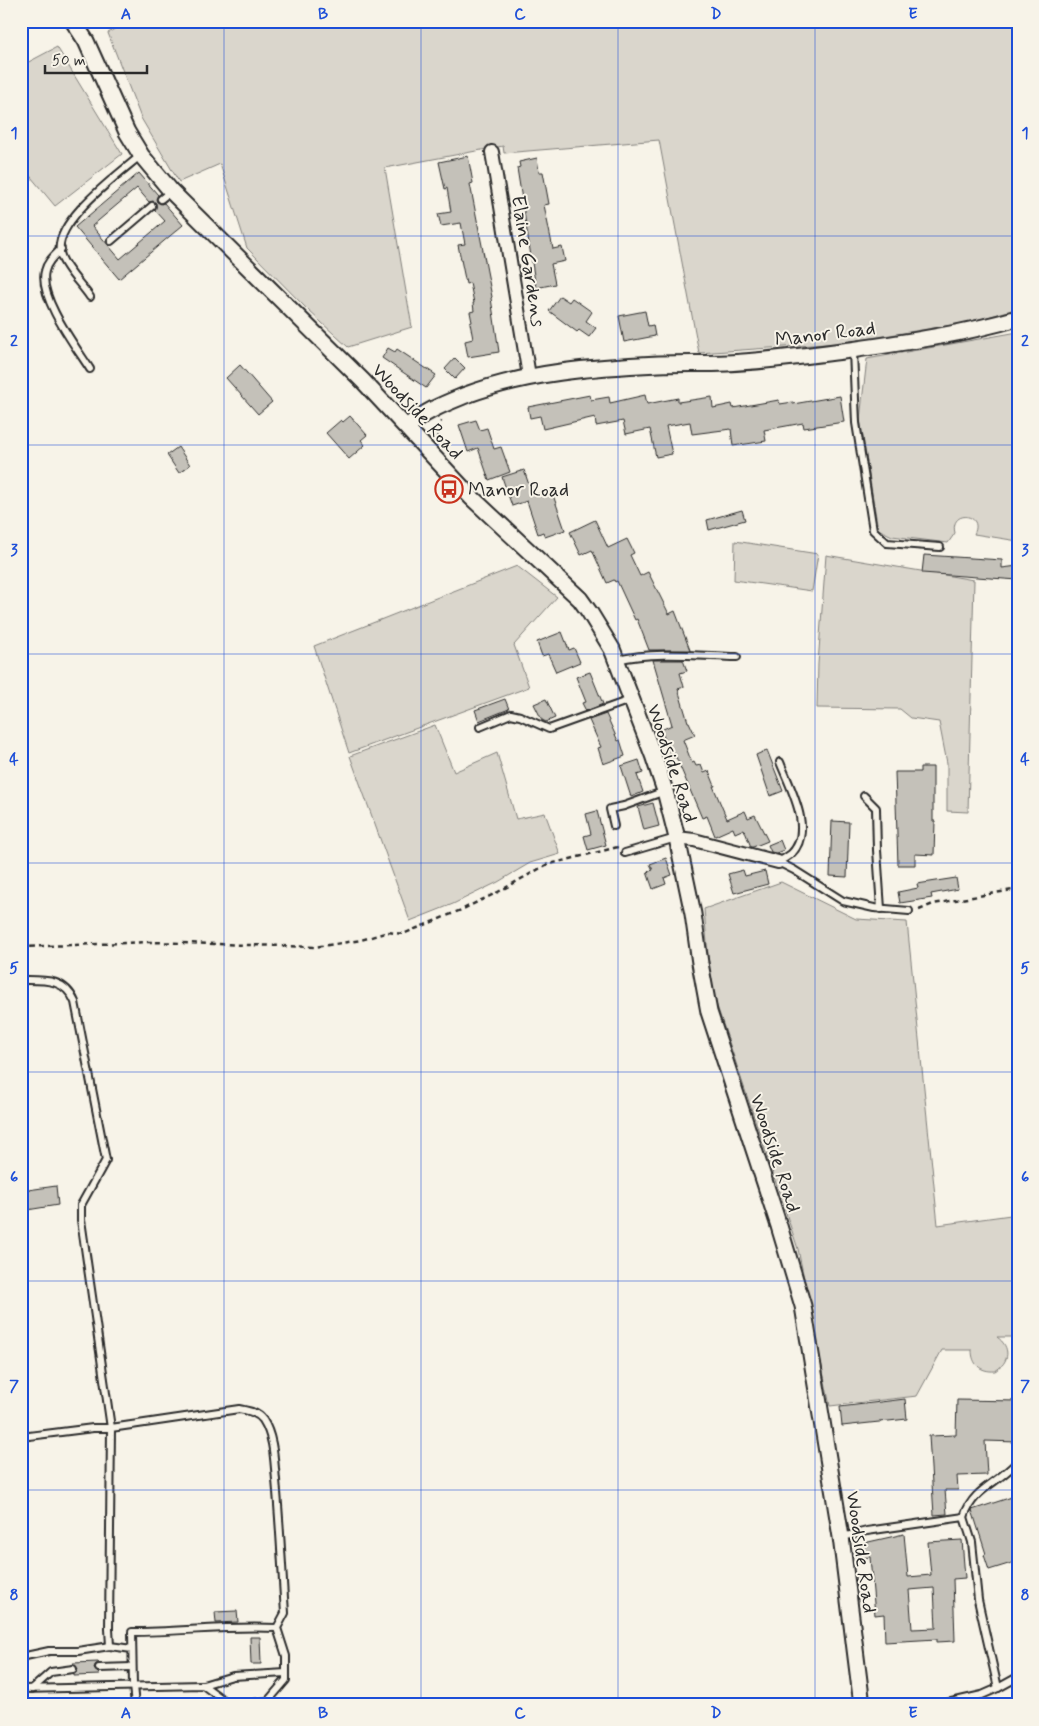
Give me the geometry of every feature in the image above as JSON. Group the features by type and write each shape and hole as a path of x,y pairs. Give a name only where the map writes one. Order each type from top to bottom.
{"street":[{"name":"Woodside Road","path":"73,21 86,41 127,132 166,195 363,382 471,497 580,599 605,636 632,700 665,791 694,914 709,1012 779,1226 803,1306 841,1538 862,1705"},
{"name":"Elaine Gardens","path":"492,152 529,376"},
{"name":"Manor Road","path":"407,427 421,415 442,404 493,386 529,376 596,368 794,358 894,345 990,326 1018,318"},
{"path":"677,838 694,840 778,862"}],"lane":[{"path":"90,297 60,255 64,231 80,208 141,156"},
{"path":"111,240 152,206"},
{"path":"61,249 50,259 45,270 44,282 48,301 90,370"},
{"path":"853,350 856,422 873,530 887,543 940,547"},
{"path":"616,660 649,655 737,657"},
{"path":"480,727 511,714 549,729 632,700"},
{"path":"778,862 791,854 800,840 802,832 802,819 780,762"},
{"path":"614,826 610,809 624,806 665,791"},
{"path":"864,796 876,808 876,850 881,909"},
{"path":"625,853 677,838"},
{"path":"778,862 844,901 881,909 909,911"},
{"path":"21,980 48,980 71,993 75,1002 106,1160 81,1205 81,1220 111,1428 110,1646"},
{"path":"21,1437 93,1428 111,1428 240,1410 251,1411 263,1421 272,1444 279,1514 285,1613 277,1628 286,1656 286,1680 268,1702 240,1705"},
{"path":"998,1688 978,1600 972,1542 964,1518 967,1507 977,1494 1002,1476 1018,1461"},
{"path":"841,1538 867,1531 964,1518"},
{"path":"134,1705 132,1632 242,1627 277,1628"},
{"path":"21,1657 49,1651 78,1651 110,1646 132,1649"},
{"path":"99,1668 132,1668"},
{"path":"32,1689 51,1672 73,1669"},
{"path":"21,1689 203,1685 233,1676 286,1673"},
{"path":"938,1705 982,1695 1018,1677"},
{"path":"203,1685 230,1705"}],"path":[{"path":"438,462 437,436 442,419"},
{"path":"21,946 150,942 315,947 361,940 388,932 403,934 476,903 546,865 620,846"},
{"path":"909,911 916,911 933,904 1018,889"}],"shaded area":[{"path":"127,21 1018,21 1018,308 971,322 840,343 699,353 659,140 504,153 503,146 385,168 412,327 348,347 308,310 247,248 220,164 179,182 141,118 108,33"},
{"path":"57,47 122,154 55,206 26,171 21,158 21,66"},
{"path":"1018,332 1018,541 974,534 975,522 971,518 966,517 961,517 957,520 955,533 948,543 892,536 878,529 860,419 867,359"},
{"path":"735,541 818,554 812,591 734,580"},
{"path":"826,555 974,580 968,812 947,811 947,763 939,722 911,718 900,709 817,708 818,664"},
{"path":"517,566 557,597 514,645 529,687 349,753 314,646"},
{"path":"435,725 454,772 497,753 516,819 545,813 560,854 530,863 498,882 453,904 410,921 350,756"},
{"path":"781,882 856,919 907,922 938,1225 1018,1214 1018,1337 997,1337 1005,1345 1007,1354 1004,1363 995,1371 985,1370 978,1366 973,1359 972,1350 942,1350 917,1396 830,1406 798,1249 711,988 704,909"}],"building":[{"path":"468,156 473,183 470,184 492,297 499,352 468,357 465,341 473,339 470,312 474,311 474,303 470,283 466,284 458,245 465,244 461,223 441,226 438,214 451,212 447,188 445,189 439,162"},
{"path":"537,158 539,172 543,172 549,204 544,205 553,249 562,247 565,261 551,264 555,284 536,288 517,168 520,167 519,162"},
{"path":"139,173 158,195 157,202 164,203 183,225 119,279 75,227","holes":["137,188 149,202 153,201 156,203 155,210 165,221 120,259 92,226"]},
{"path":"560,296 569,302 572,298 592,312 586,321 596,328 589,337 579,330 577,332 549,311"},
{"path":"645,311 648,326 653,325 655,336 624,342 619,316"},
{"path":"388,348 395,352 397,349 436,375 426,388 382,358"},
{"path":"455,358 465,368 455,379 445,369"},
{"path":"240,365 272,402 258,414 226,378"},
{"path":"590,395 591,400 609,397 610,403 645,395 647,404 678,398 678,402 712,397 713,408 732,404 733,408 779,400 780,404 793,402 793,404 840,396 844,422 804,428 803,423 764,430 766,441 733,446 731,429 692,434 690,422 666,426 672,454 656,457 650,429 626,434 623,421 596,426 595,417 543,429 540,416 530,418 528,407"},
{"path":"350,416 367,435 361,440 365,445 349,459 326,433 341,420 343,422"},
{"path":"476,420 480,430 487,428 494,449 501,447 510,472 489,480 478,448 468,452 459,425"},
{"path":"178,447 190,465 179,473 167,455"},
{"path":"524,470 535,495 551,489 565,530 545,537 543,532 538,534 527,501 512,506 502,477"},
{"path":"742,510 745,520 709,530 707,520"},
{"path":"595,520 608,548 627,539 634,553 630,555 640,576 648,572 669,614 675,611 690,650 649,650 637,619 635,620 617,581 615,582 614,580 607,583 592,550 581,555 570,532"},
{"path":"924,555 1002,560 1002,568 1018,566 1018,580 922,573"},
{"path":"562,632 569,650 574,648 580,662 556,672 548,654 542,656 537,642"},
{"path":"653,660 683,660 687,671 680,673 684,687 678,689 688,722 695,735 683,740 692,763 694,762 696,766 701,765 704,773 709,771 715,786 713,786 727,819 745,811 748,818 755,815 768,841 751,847 744,829 735,833 733,828 715,836 707,816 702,818 676,757 672,758 661,730 672,725"},
{"path":"590,672 603,704 586,711 582,703 586,702 576,677"},
{"path":"505,699 509,709 479,721 475,710"},
{"path":"546,699 555,718 546,722 542,720 534,704"},
{"path":"606,714 618,741 620,740 625,756 603,764 598,748 601,747 589,720"},
{"path":"767,750 783,791 770,796 756,755"},
{"path":"639,760 643,773 637,775 643,792 631,797 621,766"},
{"path":"920,767 933,767 934,855 915,854 915,865 898,865 895,772 920,772"},
{"path":"653,803 659,826 644,830 638,807"},
{"path":"597,811 606,845 588,850 584,836 591,834 586,814"},
{"path":"832,821 849,822 847,877 830,876"},
{"path":"780,840 784,850 776,853 771,852 768,845"},
{"path":"666,858 672,875 664,878 666,884 653,889 647,872 653,870 650,864"},
{"path":"743,870 745,876 765,871 768,884 734,893 728,874"},
{"path":"956,878 958,889 931,894 932,898 900,903 898,892 918,888 917,884"},
{"path":"56,1186 58,1205 21,1211 21,1191"},
{"path":"905,1399 907,1419 842,1426 840,1407"},
{"path":"957,1400 1018,1401 1018,1442 985,1441 987,1475 957,1476 958,1490 945,1490 947,1514 934,1515 929,1436 956,1435"},
{"path":"1018,1495 1018,1561 989,1570 972,1510"},
{"path":"904,1534 908,1577 931,1575 928,1542 962,1540 965,1578 953,1579 955,1641 937,1642 937,1639 885,1642 884,1614 875,1615 870,1557 857,1560 855,1545","holes":["934,1588 936,1628 912,1629 909,1590"]},
{"path":"237,1611 238,1622 216,1623 215,1612"},
{"path":"250,1637 260,1637 261,1664 251,1664"},
{"path":"99,1662 95,1665 94,1669 100,1675 74,1676 78,1669 73,1663"}],"place":[{"name":"Manor Road","path":"449,489"}]}
